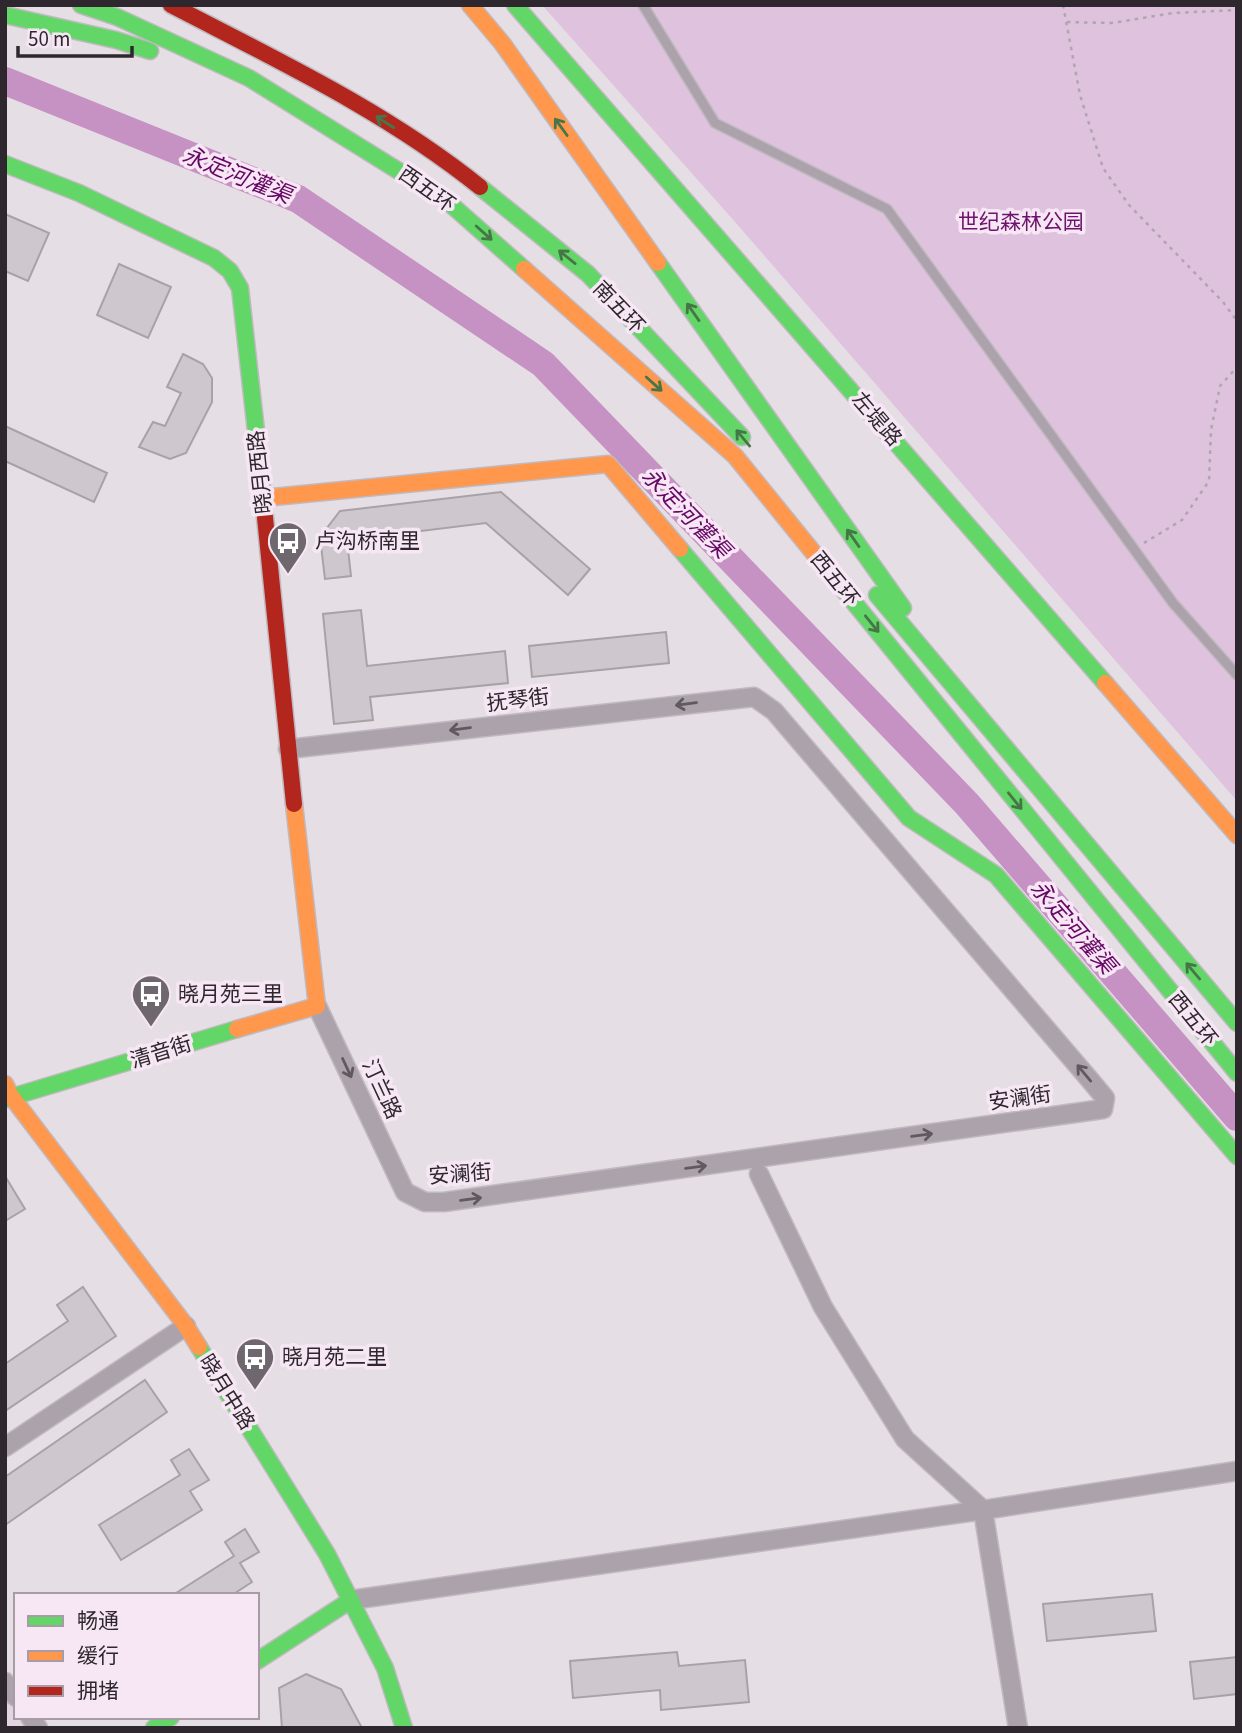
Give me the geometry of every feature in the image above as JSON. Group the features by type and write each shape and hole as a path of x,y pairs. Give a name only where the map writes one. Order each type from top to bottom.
{"main road":[{"path":"81,5 117,17 249,78 369,150"},
{"name":"南五环","path":"171,5 342,94 458,169 587,274 749,445"},
{"path":"470,5 502,43 978,713"},
{"name":"左堤路","path":"515,5 1237,835"},
{"path":"5,15 116,40 164,56 369,150"},
{"name":"西五环","path":"369,150 447,201 735,456 1237,1073"},
{"name":"晓月西路","path":"5,164 79,193 214,258 230,271 240,288 317,1006"},
{"path":"263,498 608,464 909,818 996,875 1237,1156"},
{"path":"863,579 978,713"},
{"name":"西五环","path":"978,713 1237,1023"},
{"name":"清音街","path":"7,1093 317,1006"},
{"name":"晓月中路","path":"7,1093 186,1326 327,1554 385,1668 404,1728"},
{"path":"259,1660 351,1600"}],"street":[{"name":"抚琴街","path":"288,749 754,697"},
{"name":"安澜街","path":"405,1192 425,1202 444,1202 1103,1109 1105,1098 1090,1080 774,711 754,697"},
{"name":"汀兰路","path":"317,1006 405,1192"},
{"path":"759,1174 823,1307 905,1439 982,1510 1018,1728"},
{"path":"5,1447 186,1326"},
{"path":"351,1600 1237,1471"}],"lane":[{"path":"643,5 715,123 887,209 1173,603 1237,675"}],"path":[{"path":"1063,5 1080,94 1103,168 1129,205 1223,302 1237,321"},
{"path":"1067,22 1112,23 1173,13 1237,10"},
{"path":"1134,549 1182,520 1209,481 1211,430 1220,386 1237,367"}],"shaded area":[{"path":"5,1692 14,1705 14,1719 24,1719 30,1728 5,1728"}],"green space":[{"name":"世纪森林公园","path":"542,5 1237,5 1237,801 736,223"}],"building":[{"path":"5,214 49,233 28,281 5,271"},
{"path":"119,264 171,287 148,338 97,315"},
{"path":"183,354 203,364 212,378 212,402 186,453 170,459 139,447 153,422 165,426 181,393 167,387"},
{"path":"5,426 107,473 94,502 5,461"},
{"path":"501,492 590,569 568,595 486,523 347,540 351,576 325,579 320,537 340,511"},
{"path":"361,610 367,666 505,651 508,683 370,697 373,720 334,724 323,614"},
{"path":"666,632 669,663 532,677 529,646"},
{"path":"5,1176 25,1209 5,1221"},
{"path":"83,1287 116,1336 5,1411 5,1364 68,1321 57,1305"},
{"path":"145,1380 167,1412 5,1525 5,1477"},
{"path":"189,1449 209,1480 190,1491 202,1510 121,1560 99,1525 180,1475 171,1460"},
{"path":"245,1529 259,1552 240,1563 252,1582 235,1593 176,1593 234,1556 225,1542"},
{"path":"1152,1594 1156,1631 1047,1641 1043,1604"},
{"path":"677,1652 679,1666 745,1660 749,1702 661,1710 660,1690 573,1698 570,1661"},
{"path":"1237,1657 1237,1694 1194,1699 1190,1662"},
{"path":"306,1674 341,1689 362,1728 282,1728 279,1688"}],"waterway":[{"name":"永定河灌渠","path":"5,81 298,199 543,364 967,804 1237,1117"}],"traffic: fast":[{"path":"81,5 117,17 249,78 447,201 524,269"},
{"path":"515,5 1105,683"},
{"path":"5,15 116,40 150,51"},
{"path":"5,164 79,193 214,258 230,271 240,288 259,458"},
{"path":"480,187 588,274 742,437"},
{"path":"658,263 903,608"},
{"path":"680,549 909,818 996,875 1237,1156"},
{"path":"821,562 1237,1073"},
{"path":"877,595 1237,1023"},
{"path":"5,1099 237,1029"},
{"path":"199,1347 327,1554 385,1668 404,1728"},
{"path":"259,1660 351,1600"},
{"path":"154,1728 168,1719"}],"traffic: slow":[{"path":"470,5 502,43 658,263"},
{"path":"524,269 735,456 821,562"},
{"path":"263,498 608,464 680,549"},
{"path":"1105,683 1237,835"},
{"path":"237,1029 317,1006 294,804"},
{"path":"5,1084 11,1096 186,1326 199,1347"}],"traffic: jam":[{"path":"171,5 330,88 407,135 480,187"},
{"path":"259,458 294,804"}],"place":[{"name":"卢沟桥南里","path":"288,575"},
{"name":"晓月苑三里","path":"151,1028"},
{"name":"晓月苑二里","path":"255,1391"}]}
